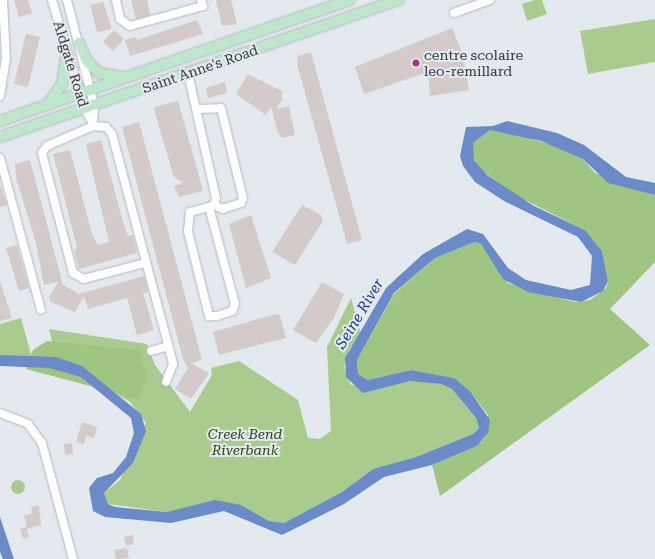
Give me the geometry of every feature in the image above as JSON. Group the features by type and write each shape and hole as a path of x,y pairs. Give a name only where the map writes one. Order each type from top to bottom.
{"main road":[{"name":"Saint Anne's Road","path":"0,121 79,95 350,0"},
{"name":"Saint Anne's Road","path":"0,137 399,0"},
{"path":"79,43 87,61 99,73 127,78"},
{"path":"47,106 62,84 67,54"}],"street":[{"name":"Aldgate Road","path":"52,0 79,95 93,124"},
{"name":"Aldgate Road","path":"67,0 91,90 94,105 93,124"},
{"path":"116,0 120,19 130,26 203,6 201,0"},
{"path":"454,13 490,0"},
{"path":"0,96 6,59 2,1"},
{"path":"188,73 216,198 211,206 235,304 232,311 217,316 209,316 188,231 190,212 211,206 223,209 241,204 243,198 221,108 197,109"},
{"path":"145,263 84,279 73,273 42,153 47,146 93,124 106,127 112,134 173,364 166,382"},
{"path":"0,158 41,310"},
{"path":"151,351 168,346"},
{"path":"0,413 28,424 42,444 73,559"}],"green space":[{"path":"534,0 542,0 547,14 527,21 522,4"},
{"path":"655,19 655,62 588,74 580,31"},
{"path":"490,130 508,132 565,149 583,159 595,173 655,195 655,262 610,309 650,345 440,496 432,465 477,446 486,436 488,415 470,391 454,378 411,370 368,380 358,374 357,360 394,294 435,258 475,242 481,244 508,283 559,298 575,302 590,300 606,288 608,281 602,251 585,230 513,194 479,168 472,154 473,143"},
{"name":"Creek Bend Riverbank","path":"351,298 361,334 349,350 344,367 351,385 418,381 441,384 452,389 476,418 479,428 473,434 416,457 373,469 342,492 284,523 269,521 241,505 167,512 108,504 104,493 120,480 146,423 130,402 56,357 49,329 147,344 155,365 190,412 212,375 211,368 239,361 298,400 308,438 320,439 331,431 327,347"},
{"path":"21,318 32,358 0,355 0,324"},
{"path":"47,341 140,350 146,378 139,399 26,369 33,350"},
{"path":"15,480 21,480 25,484 25,490 21,494 15,494 11,490 11,484"}],"water":[{"name":"Seine River","path":"507,121 557,133 584,145 626,177 655,183 655,195 608,183 583,159 541,141 490,130 473,143 474,160 487,175 534,206 585,230 602,251 608,281 603,291 581,302 528,292 503,279 481,244 475,242 435,258 394,293 357,360 358,374 368,380 411,370 454,378 470,391 490,420 488,433 477,446 432,465 384,477 344,504 282,535 224,511 171,523 105,517 93,511 89,488 97,478 113,473 126,457 134,433 131,418 81,377 49,368 0,366 0,355 56,357 82,366 141,414 146,431 133,463 104,493 108,504 115,507 167,512 215,500 241,505 269,521 284,523 342,492 373,469 416,457 473,434 479,428 476,418 452,389 441,384 410,381 363,393 346,377 345,358 386,288 423,254 467,229 483,234 508,268 526,280 571,290 590,285 592,256 578,237 504,201 475,182 463,166 460,156 466,127 493,126"},
{"path":"0,517 14,559 3,559 0,552"}],"building":[{"path":"14,0 28,0 32,13 19,17"},
{"path":"131,0 147,0 150,15 136,19"},
{"path":"216,0 231,0 237,24 222,26"},
{"path":"103,2 112,29 97,32 90,5"},
{"path":"197,20 203,34 130,56 125,40 136,37 137,40"},
{"name":"centre scolaire leo-remillard","path":"452,28 463,55 469,90 430,96 428,72 364,94 355,67"},
{"path":"114,30 124,39 113,51 103,42"},
{"path":"26,34 40,37 28,87 14,84"},
{"path":"311,52 362,240 347,244 297,64 298,56"},
{"path":"248,74 282,91 282,100 276,109 289,106 295,135 283,138 278,133 271,107 266,115 236,94"},
{"path":"225,82 227,93 208,98 206,88"},
{"path":"178,101 202,187 202,191 179,197 174,186 183,183 174,177 154,110 155,107"},
{"path":"139,122 202,360 191,363 209,373 191,399 175,389 188,368 183,359 122,127"},
{"path":"101,140 123,222 128,236 133,235 137,253 79,269 74,252 77,247 53,154 70,150 92,234 98,245 109,242 86,144"},
{"path":"30,160 63,285 79,294 144,276 148,292 143,293 154,330 137,335 127,298 88,309 84,296 75,312 51,302 49,297 58,282 44,285 36,243 16,178 15,164"},
{"path":"0,184 7,205 0,207"},
{"path":"302,205 321,215 323,221 295,265 272,252"},
{"path":"251,215 271,278 246,288 229,224"},
{"path":"17,245 29,288 19,291 6,248"},
{"path":"0,282 12,318 0,321"},
{"path":"322,282 344,294 334,318 316,343 293,330"},
{"path":"276,314 280,315 286,338 219,355 213,332"},
{"path":"82,422 97,427 94,438 86,436 84,444 76,442"},
{"path":"72,443 73,454 65,455 64,444"},
{"path":"39,505 41,525 27,529 24,516 32,513 31,507"},
{"path":"26,527 29,537 23,539 20,528"},
{"path":"133,535 134,544 126,546 124,537"},
{"path":"127,548 129,558 116,559 114,550"}],"place":[{"name":"centre scolaire leo-remillard","path":"416,63"}]}
